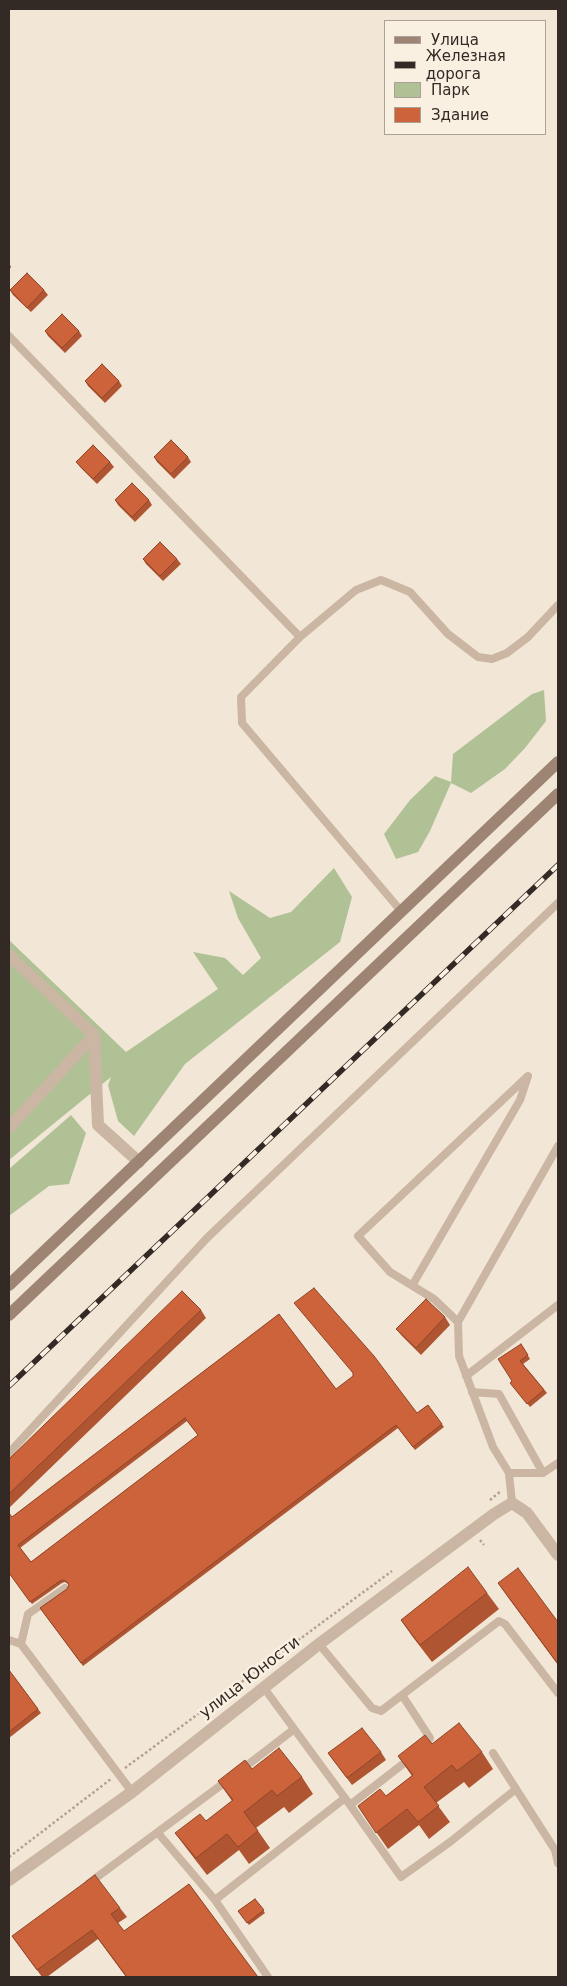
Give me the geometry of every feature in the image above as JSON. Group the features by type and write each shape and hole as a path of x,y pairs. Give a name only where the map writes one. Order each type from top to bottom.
{"main road":[{"path":"9,1285 558,762"},
{"path":"9,1315 558,794"}],"street":[{"path":"9,955 94,1035 98,1125 139,1162"},
{"path":"9,1128 94,1035"},
{"path":"512,1503 526,1513 558,1554"},
{"name":"улица Юности","path":"9,1880 132,1792 319,1644 494,1514 512,1503"}],"lane":[{"path":"9,336 300,637"},
{"path":"401,911 242,723 241,697 300,637 356,590 382,580 410,592 448,634 478,657 492,659 507,653 528,637 558,605"},
{"path":"9,1453 207,1238 558,903"},
{"path":"413,1284 520,1100 528,1076 358,1236 390,1272 413,1284 434,1299 458,1322"},
{"path":"512,1503 509,1473 493,1447 459,1356 458,1322 558,1146"},
{"path":"466,1376 558,1305"},
{"path":"472,1392 499,1394 544,1473"},
{"path":"509,1473 544,1473 558,1463"},
{"path":"21,1644 28,1614 65,1588"},
{"path":"319,1644 372,1708 381,1711 499,1620 505,1624 558,1693"},
{"path":"9,1640 21,1644 132,1792"},
{"path":"264,1688 401,1877 450,1842 516,1789"},
{"path":"215,1900 430,1742 430,1738 402,1695"},
{"path":"81,1889 293,1730"},
{"path":"493,1753 556,1850 558,1863"},
{"path":"158,1833 215,1900 268,1977"}],"path":[{"path":"486,1502 510,1485"},
{"path":"9,1857 118,1773 399,1566"}],"green space":[{"path":"544,690 546,721 525,748 505,769 471,793 451,783 430,831 418,852 396,859 384,834 410,800 435,776 451,782 453,754 532,694"},
{"path":"334,868 352,897 340,942 185,1064 134,1136 118,1121 108,1085 111,1077 9,1160 9,940 126,1052 218,989 193,952 225,958 243,975 261,958 238,918 229,891 270,918 291,912"},
{"path":"71,1115 86,1133 69,1184 49,1186 9,1216 9,1169"}],"building":[{"path":"27,273 44,290 27,308 10,290"},
{"path":"62,314 79,331 62,348 45,331"},
{"path":"102,364 119,381 102,398 85,381"},
{"path":"171,440 188,457 171,474 154,457"},
{"path":"93,445 110,462 93,479 76,462"},
{"path":"132,483 149,500 132,517 115,500"},
{"path":"160,542 177,559 160,576 143,559"},
{"path":"314,1288 374,1356 417,1413 428,1405 442,1424 413,1447 396,1425 81,1663 40,1608 67,1589 69,1585 67,1582 60,1581 30,1602 9,1573 9,1513 12,1517 279,1314 336,1389 353,1376 353,1373 294,1303","holes":["185,1418 198,1435 31,1562 18,1545"]},
{"path":"182,1291 201,1310 9,1494 9,1459"},
{"path":"426,1299 445,1317 416,1348 396,1329"},
{"path":"521,1344 528,1355 520,1361 544,1390 527,1404 510,1383 512,1381 498,1359"},
{"path":"468,1567 487,1593 420,1645 401,1620"},
{"path":"518,1568 558,1622 558,1664 498,1583"},
{"path":"9,1670 38,1709 9,1732"},
{"path":"459,1723 482,1752 457,1771 452,1765 424,1787 439,1806 418,1822 407,1809 376,1833 358,1806 380,1789 386,1796 413,1775 398,1756 425,1735 432,1744"},
{"path":"362,1728 381,1752 347,1778 328,1753"},
{"path":"279,1748 302,1777 277,1796 272,1790 244,1812 258,1831 238,1847 227,1834 196,1858 175,1833 200,1814 206,1821 233,1800 218,1781 245,1760 252,1769"},
{"path":"95,1875 120,1908 111,1914 124,1931 189,1884 258,1977 127,1977 92,1930 37,1970 12,1936"},
{"path":"255,1899 264,1910 247,1923 238,1911"}],"railway":[{"path":"9,1386 558,865"}]}
